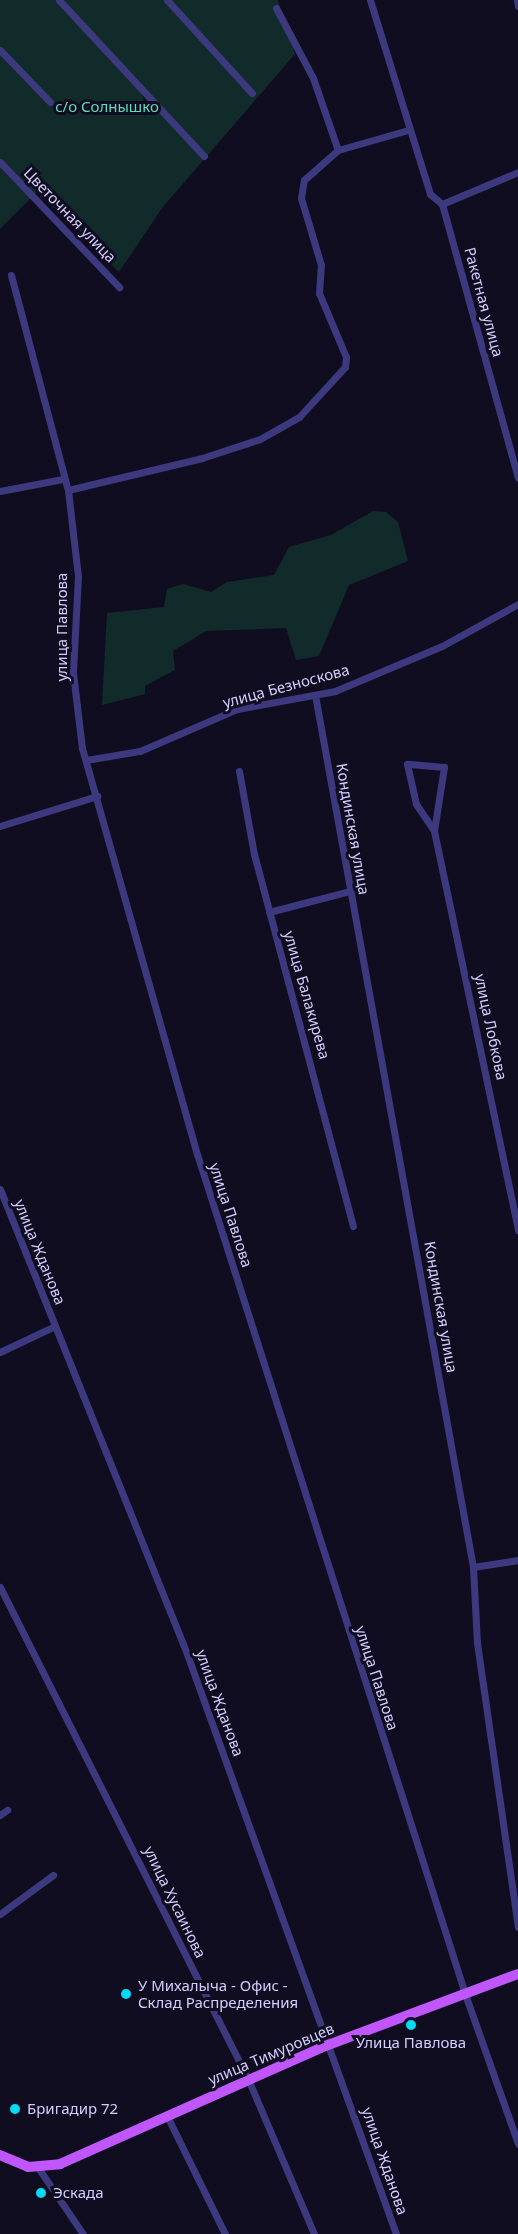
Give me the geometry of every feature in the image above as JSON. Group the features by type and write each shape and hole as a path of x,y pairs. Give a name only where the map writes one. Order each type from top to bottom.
{"main road":[{"name":"улица Тимуровцев","path":"39,2169 331,2044 518,1974"},
{"path":"0,2155 39,2169"}],"street":[{"path":"59,0 204,156"},
{"path":"167,0 252,93"},
{"name":"Ракетная улица","path":"370,0 408,130 430,194 442,204 518,478"},
{"path":"517,0 518,6"},
{"path":"276,8 313,78 338,150"},
{"path":"0,50 50,102"},
{"path":"68,490 202,458 260,439 299,417 345,367 346,357 319,293 321,265 301,198 304,180 338,150 408,130"},
{"name":"Цветочная улица","path":"0,162 119,287"},
{"path":"442,204 518,171"},
{"name":"улица Павлова","path":"11,275 63,479 68,490 78,576 73,673 86,760 197,1154 465,1994 518,2144"},
{"path":"0,491 63,479"},
{"name":"улица Безноскова","path":"86,760 140,751 237,709 315,695 406,663 518,604"},
{"name":"Кондинская улица","path":"315,695 473,1567 477,1643 518,1927"},
{"name":"улица Лобкова","path":"434,831 416,804 407,764 444,767 434,831 518,1230"},
{"name":"улица Балакирева","path":"239,771 269,912 345,1182 353,1226"},
{"path":"0,826 97,796"},
{"path":"269,912 350,891"},
{"name":"улица Жданова","path":"0,1189 187,1654 331,2044 396,2234"},
{"path":"0,1352 55,1326"},
{"path":"473,1567 518,1560"},
{"name":"улица Хусаинова","path":"0,1587 248,2079 314,2234"},
{"path":"0,1815 7,1810"},
{"path":"0,1914 53,1875"},
{"path":"167,2116 225,2234"},
{"path":"39,2169 83,2234"}],"green space":[{"name":"с/о Солнышко","path":"0,0 278,0 295,54 162,208 119,272 37,192 0,229"},
{"path":"373,511 386,512 398,522 408,561 349,585 319,656 296,660 286,628 206,631 173,651 175,670 145,686 145,694 102,705 107,613 164,607 167,589 183,584 211,592 227,582 274,575 289,547 331,535"}],"place":[{"name":"У Михалыча - Офис - Склад Распределения","path":"126,1994"},
{"name":"Улица Павлова","path":"411,2025"},
{"name":"Бригадир 72","path":"15,2109"},
{"name":"Эскада","path":"41,2193"}]}
